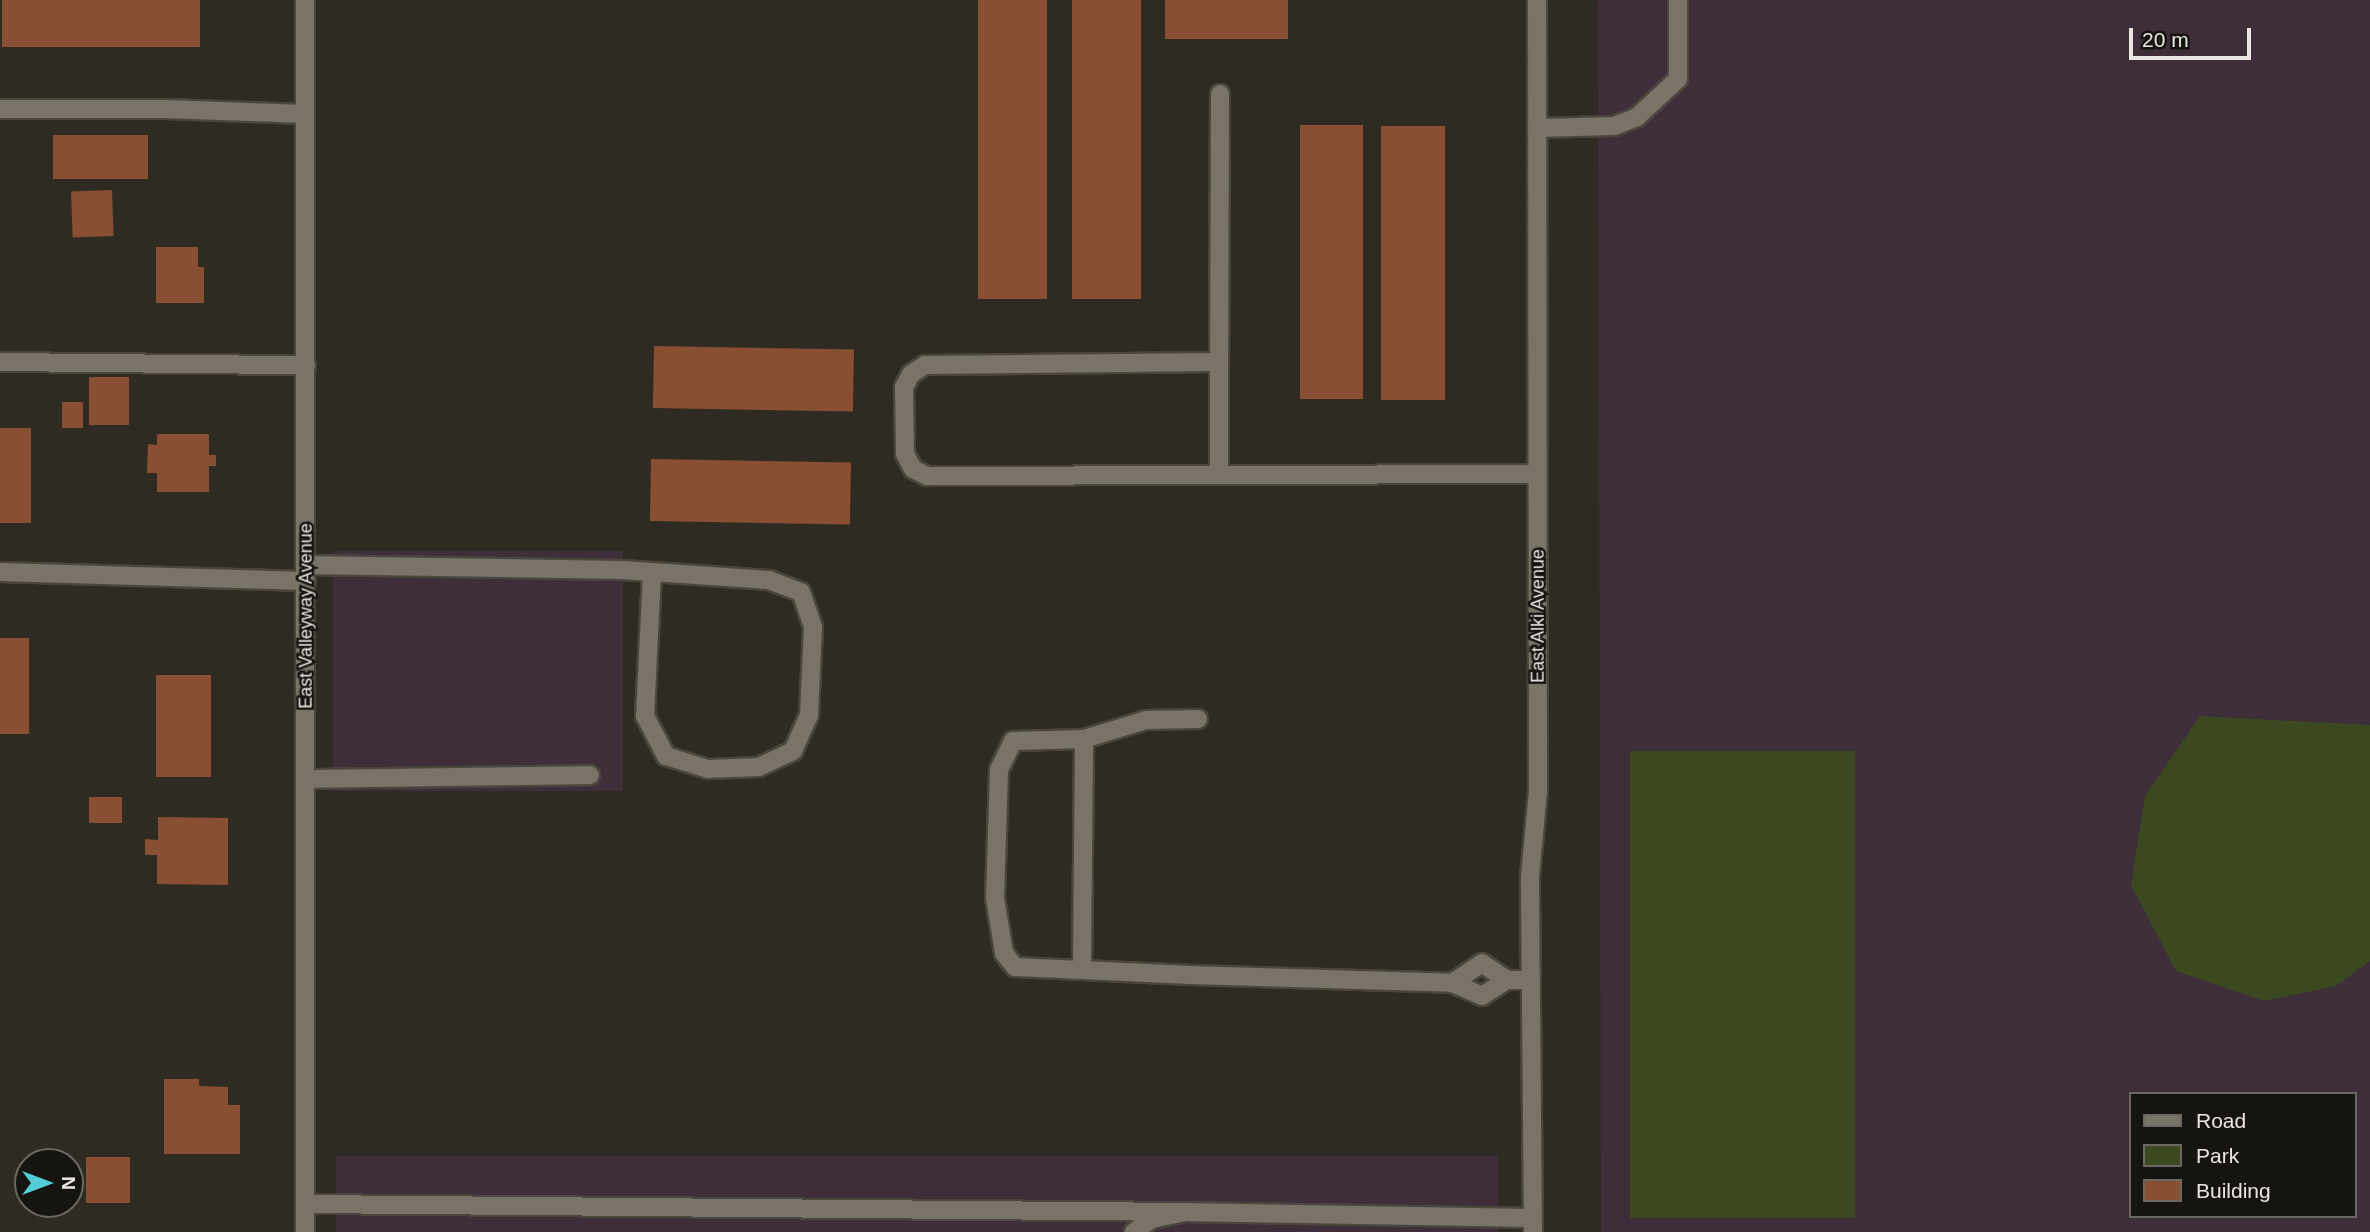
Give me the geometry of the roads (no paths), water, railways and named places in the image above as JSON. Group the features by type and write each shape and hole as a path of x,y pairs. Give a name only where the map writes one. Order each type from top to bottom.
{"street":[{"name":"East Valleyway Avenue","path":"305,0 305,1232"},
{"name":"East Alki Avenue","path":"1533,1225 1530,877 1538,792 1537,0"},
{"path":"1537,128 1614,126 1637,117 1658,98 1678,79 1678,0"},
{"path":"1219,474 1220,94"},
{"path":"0,109 165,109 305,114"},
{"path":"0,362 306,365"},
{"path":"1219,362 925,365 911,374 904,387 905,453 913,469 927,475 1537,474"},
{"path":"0,572 652,572 769,580 801,592 813,627 809,715 793,751 759,767 708,769 666,756 645,716 652,572"},
{"path":"1198,719 1146,720 1084,739 1013,741 999,770 995,898 1004,953 1015,967 1452,983 1482,996 1507,980"},
{"path":"1082,970 1084,739"},
{"path":"305,779 590,775"},
{"path":"1452,983 1482,962 1507,980 1531,981"},
{"path":"305,1204 1184,1212 1533,1225"},
{"path":"1134,1232 1152,1219 1184,1212"}]}
